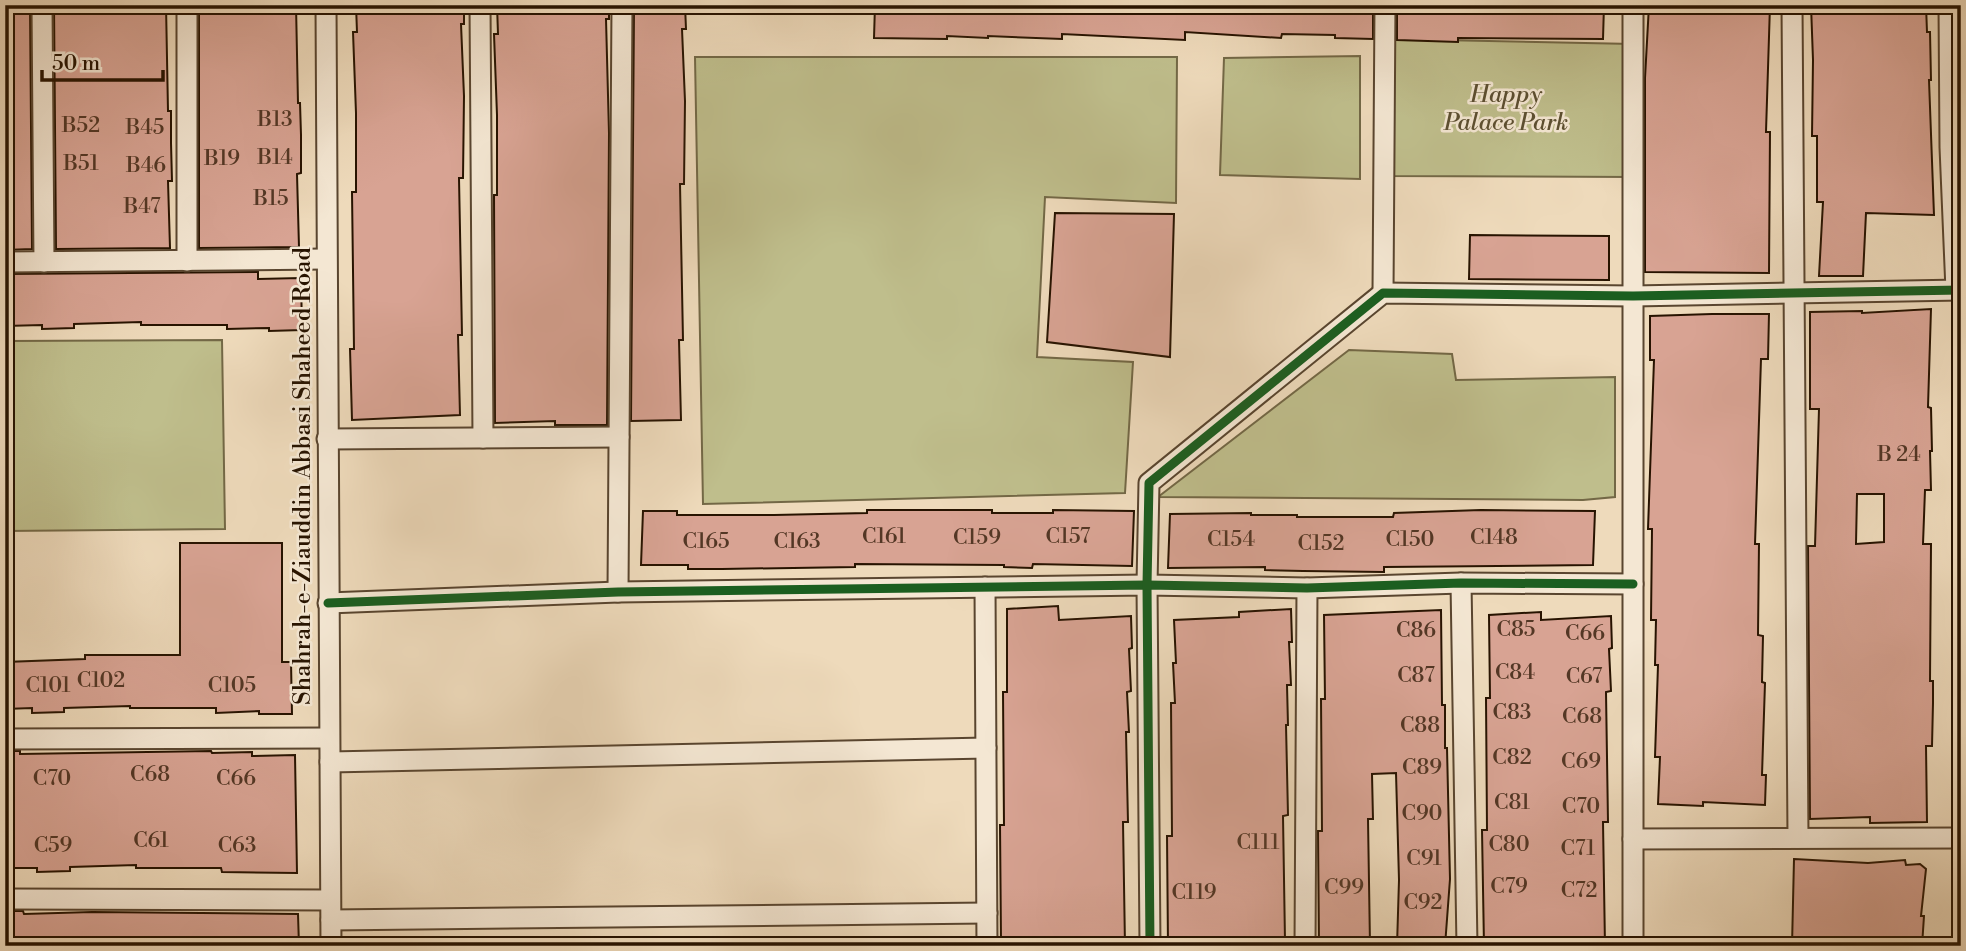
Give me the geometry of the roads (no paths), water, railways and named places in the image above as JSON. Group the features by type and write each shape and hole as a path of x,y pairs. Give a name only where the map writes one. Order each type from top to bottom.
{"street":[{"path":"42,5 44,262"},
{"path":"187,5 187,261"},
{"name":"Shahrah-e-Ziauddin Abbasi Shaheed Road","path":"326,5 331,946"},
{"path":"480,5 483,438"},
{"path":"618,592 622,5"},
{"path":"1383,293 1385,5"},
{"path":"1633,5 1633,946"},
{"path":"1791,5 1798,838"},
{"path":"1150,946 1147,585 1149,483 1383,293 1633,296 1958,290 1950,147 1949,5"},
{"path":"5,262 326,259"},
{"path":"327,439 619,437"},
{"path":"328,603 618,592 1147,585 1307,588 1461,583 1633,584"},
{"path":"1461,583 1466,946"},
{"path":"985,587 987,946"},
{"path":"1305,946 1307,588"},
{"path":"5,739 329,738"},
{"path":"330,762 986,748"},
{"path":"1633,839 1961,838"},
{"path":"5,899 330,900"},
{"path":"331,920 987,913"}],"park label":[{"name":"Happy Palace Park","path":"1506,109"}]}
